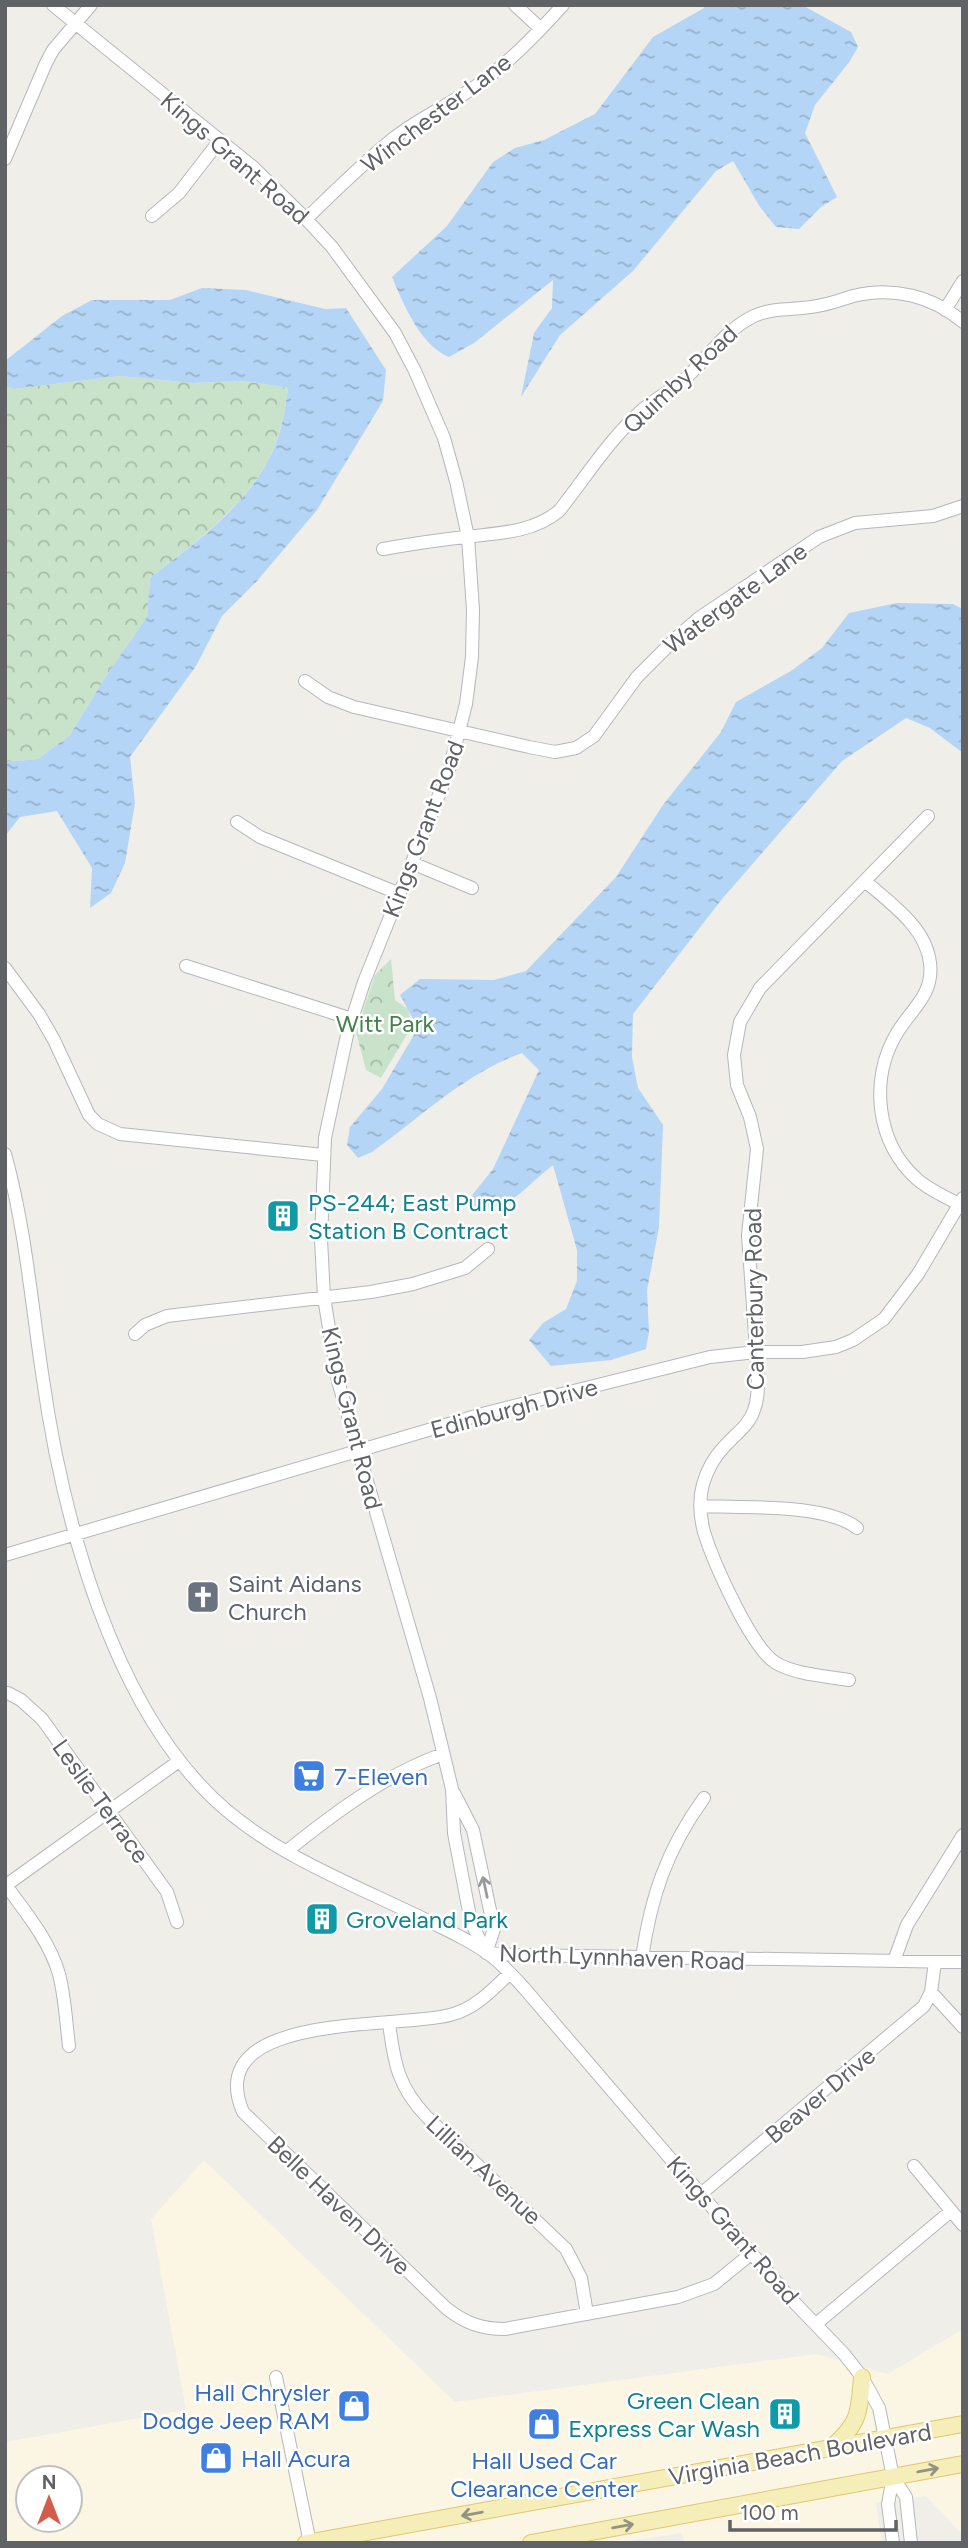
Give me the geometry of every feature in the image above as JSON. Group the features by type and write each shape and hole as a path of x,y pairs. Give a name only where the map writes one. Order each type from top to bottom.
{"main road":[{"path":"829,2449 851,2430 855,2423 862,2377"},
{"name":"Virginia Beach Boulevard","path":"309,2542 963,2424"},
{"name":"Virginia Beach Boulevard","path":"531,2543 963,2464"}],"street":[{"name":"Kings Grant Road","path":"53,5 272,184 341,258 387,323 415,370 444,438 456,481 468,537 472,610 472,657 460,732 449,770 364,982 352,1019 335,1086 323,1155 321,1239 324,1298 338,1381 429,1698 452,1789 472,1830 491,1916 493,1936 486,1953"},
{"path":"5,159 46,63 91,5"},
{"path":"514,5 541,29"},
{"name":"Winchester Lane","path":"306,219 393,139 416,122 468,92 498,69 563,5"},
{"path":"152,216 179,192 220,140"},
{"path":"945,310 963,281"},
{"name":"Quimby Road","path":"383,549 515,531 548,519 558,511 639,413 691,374 730,331 756,315 784,309 821,306 856,295 884,292 917,296 963,322"},
{"name":"Watergate Lane","path":"304,681 344,704 555,752 576,748 594,736 638,677 699,618 819,537 855,523 933,516 963,506"},
{"name":"Canterbury Road","path":"849,1680 786,1667 767,1656 758,1646 716,1564 704,1532 701,1506 703,1486 718,1454 743,1428 754,1411 758,1378 748,1235 757,1149 752,1125 737,1084 734,1055 736,1036 749,1004 760,988 928,816"},
{"path":"237,822 260,837 400,894"},
{"path":"412,863 472,888"},
{"path":"865,881 906,918 920,935 930,963 928,989 919,1006 895,1035 886,1055 880,1091 884,1124 890,1141 906,1168 931,1189 961,1201"},
{"path":"186,966 352,1019"},
{"path":"5,968 39,1014 54,1040 82,1104 98,1124 121,1134 323,1155"},
{"name":"North Lynnhaven Road","path":"5,1154 22,1224 48,1412 76,1534 90,1581 131,1681 152,1720 179,1760 225,1809 287,1852 451,1932 486,1953 963,1962"},
{"name":"Edinburgh Drive","path":"5,1555 486,1413 710,1357 821,1350 845,1344 884,1319 901,1298 961,1201"},
{"path":"135,1334 145,1325 167,1315 371,1293 451,1274 465,1268 488,1249"},
{"path":"701,1506 816,1511 843,1519 857,1528"},
{"name":"Leslie Terrace","path":"8,1693 21,1700 42,1719 167,1892 177,1922"},
{"path":"287,1852 346,1807 399,1775 443,1755"},
{"path":"69,2046 62,1988 51,1951 6,1885 179,1760"},
{"name":"Kings Grant Road","path":"452,1789 454,1833 471,1922 486,1953 510,1973 862,2377 879,2408 892,2477 906,2497 911,2543"},
{"path":"642,1958 647,1921 661,1873 683,1829 704,1798"},
{"path":"894,1961 907,1925 963,1835"},
{"path":"935,1962 931,1992 963,2027"},
{"name":"Belle Haven Drive","path":"510,1973 484,1998 467,2009 432,2020 323,2028 293,2035 258,2049 247,2059 237,2078 238,2099 243,2112 446,2308 463,2321 477,2326 505,2329 678,2297 703,2290 732,2272 752,2253"},
{"name":"Beaver Drive","path":"702,2193 924,2007 931,1992"},
{"name":"Lillian Avenue","path":"389,2023 398,2076 416,2106 566,2249 581,2278 587,2314"},
{"path":"914,2166 963,2225"},
{"path":"816,2324 951,2211"},
{"path":"276,2377 309,2542"},
{"path":"892,2477 888,2504 893,2543"}],"shaded area":[{"path":"204,2160 455,2402 816,2354 888,2374 963,2329 963,2535 926,2496 876,2503 882,2543 685,2543 681,2533 617,2543 5,2543 5,2442 186,2410 151,2219"}],"green space":[{"path":"120,376 193,383 244,381 288,388 280,430 271,454 244,495 208,531 150,578 147,617 70,735 38,759 5,762 5,386 14,389"},
{"name":"Witt Park","path":"391,959 395,1000 408,1009 412,1026 381,1078 366,1070 356,1032 375,975"}],"water":[{"path":"703,5 802,5 851,32 858,47 815,105 805,133 837,197 821,207 799,229 776,227 760,207 733,161 716,171 633,271 560,335 521,397 534,333 552,308 553,280 474,343 449,357 439,351 421,334 414,323 392,277 447,226 493,162 515,148 544,140 595,114 653,37 704,8"},
{"path":"202,288 246,290 325,309 346,308 386,370 383,401 317,510 257,581 222,616 196,666 130,757 135,803 125,863 111,893 90,908 92,868 57,811 20,817 5,836 5,762 38,759 70,735 147,617 150,578 209,531 244,496 259,476 280,431 288,388 244,381 193,383 120,376 14,389 5,386 5,361 62,316 92,300 170,300"},
{"path":"897,603 953,604 963,609 963,753 930,728 906,718 842,761 722,899 633,1014 632,1057 638,1088 663,1125 659,1227 647,1290 649,1332 646,1349 611,1360 551,1366 529,1340 543,1323 566,1309 577,1281 577,1250 553,1165 505,1204 482,1209 469,1206 473,1194 493,1169 539,1070 522,1053 462,1084 372,1152 358,1158 347,1145 350,1127 382,1089 418,1028 400,995 420,979 494,980 526,971 616,877 663,805 721,732 736,702 791,671 822,648 849,613"}],"place":[{"name":"PS-244; East Pump Station B Contract","path":"283,1216"},
{"name":"Saint Aidans Church","path":"203,1597"},
{"name":"7-Eleven","path":"309,1776"},
{"name":"Groveland Park","path":"322,1919"},
{"name":"Hall Chrysler Dodge Jeep RAM","path":"354,2406"},
{"name":"Green Clean Express Car Wash","path":"785,2414"},
{"name":"Hall Used Car Clearance Center","path":"544,2424"},
{"name":"Hall Acura","path":"216,2458"}]}
